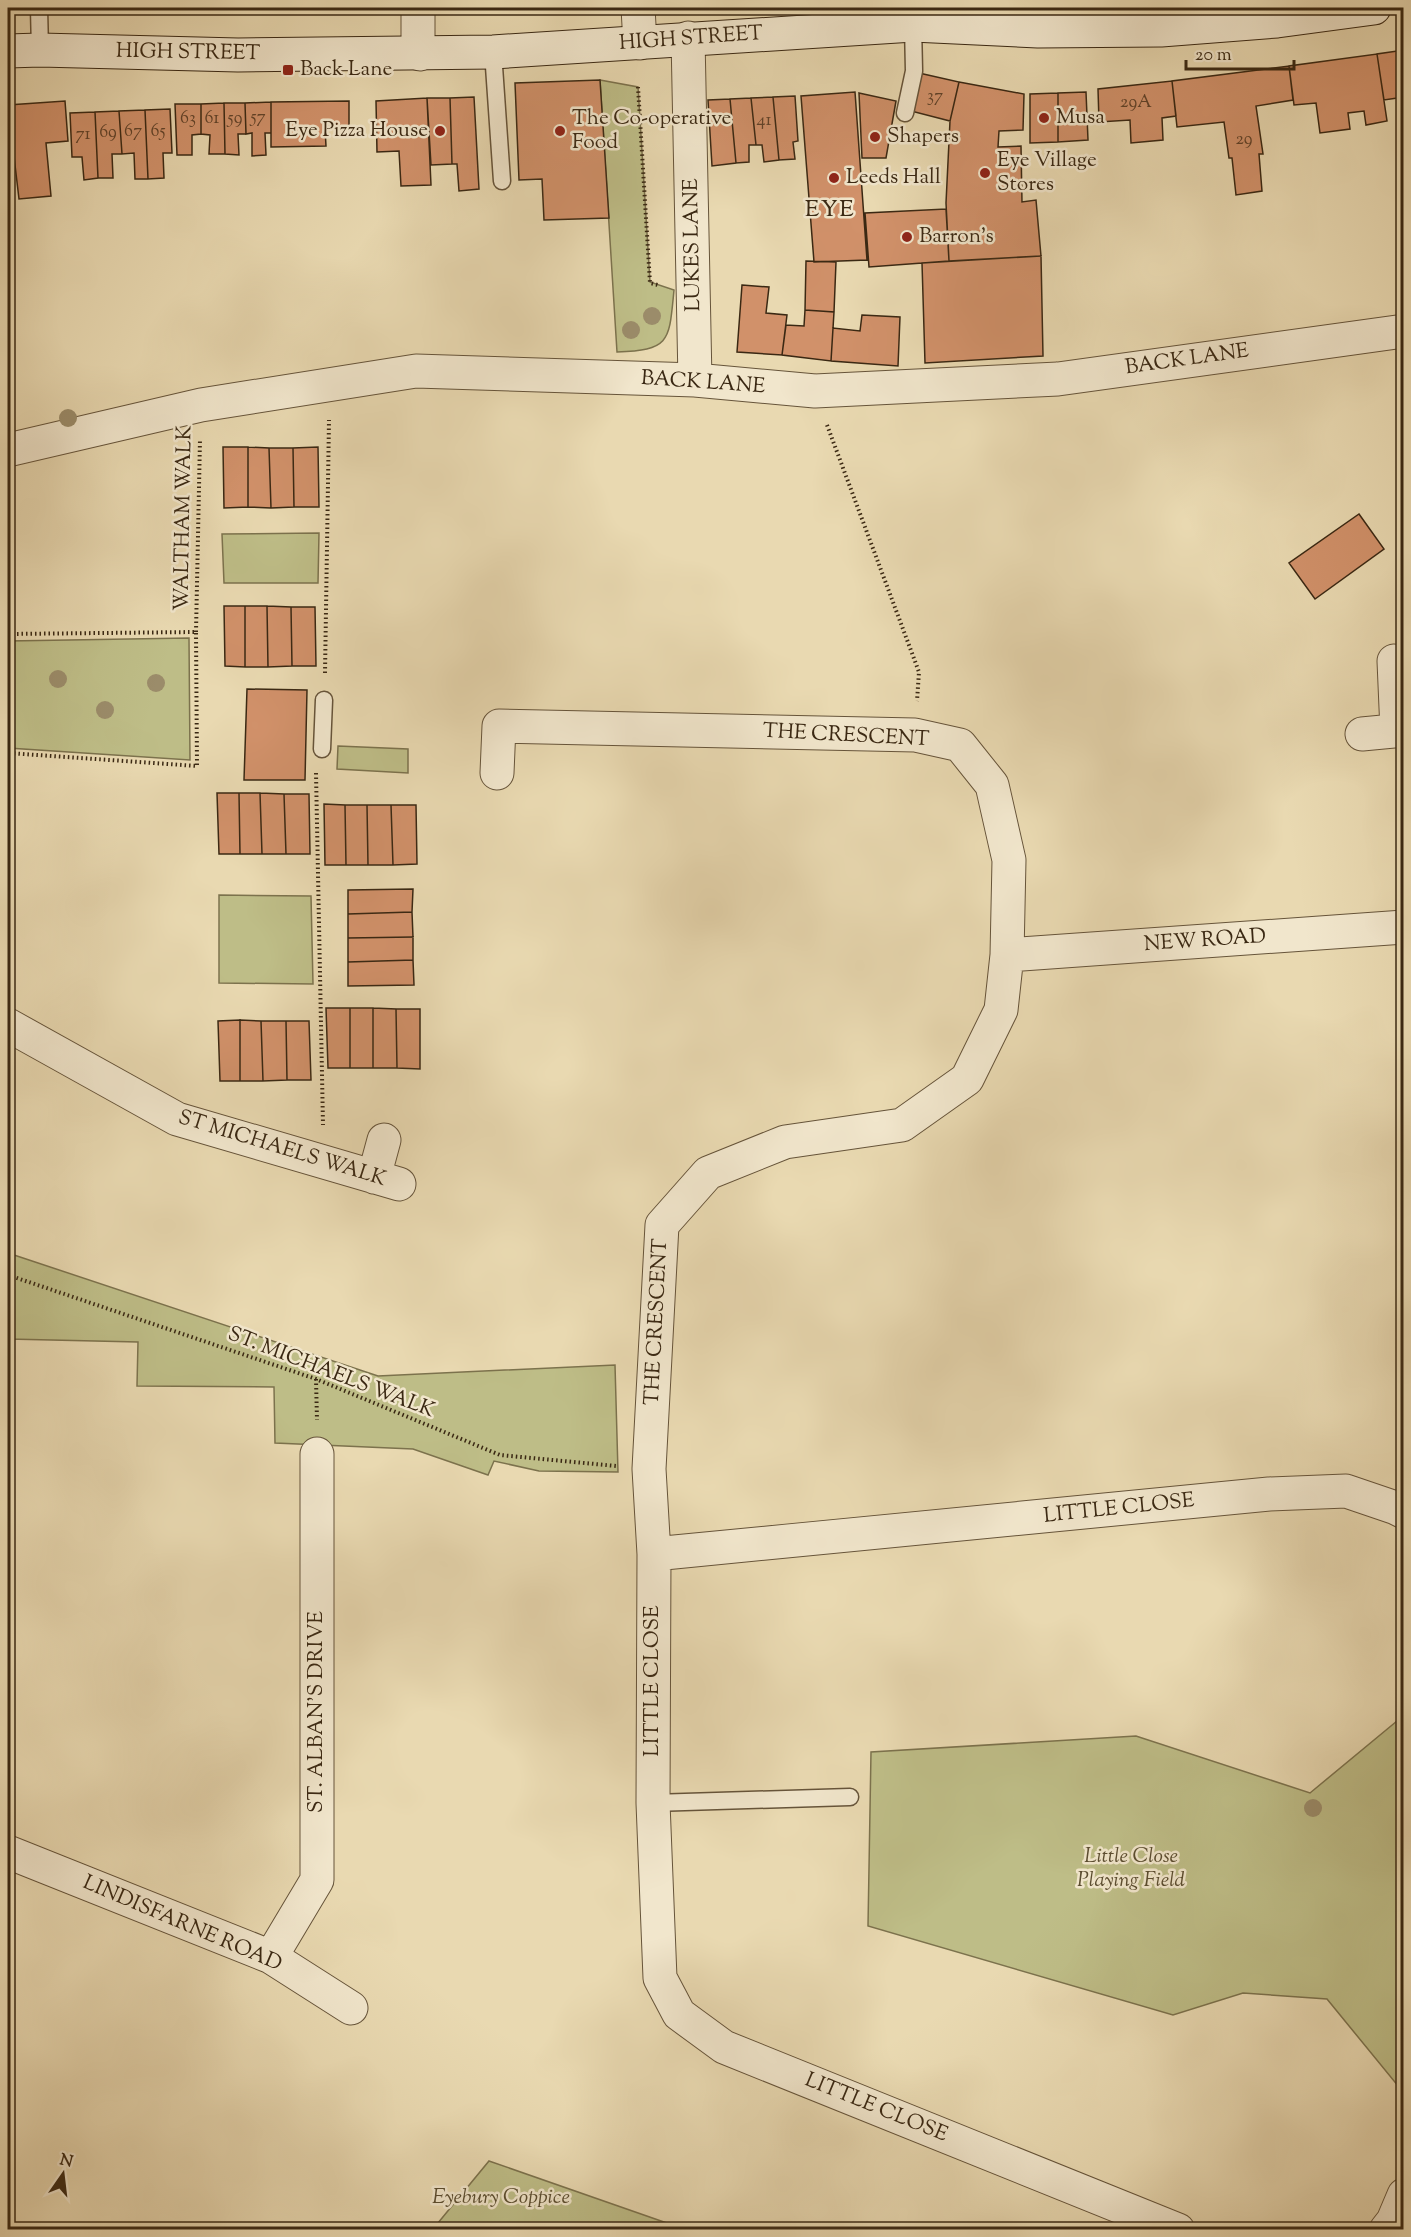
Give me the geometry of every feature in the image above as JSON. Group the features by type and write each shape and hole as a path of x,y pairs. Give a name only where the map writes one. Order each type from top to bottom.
{"street":[{"path":"418,8 420,54"},
{"path":"638,8 640,43"},
{"name":"HIGH STREET","path":"8,51 238,55 493,52 688,38 1036,19 1161,30 1277,21 1374,8"},
{"name":"LUKES LANE","path":"688,38 695,380"},
{"name":"BACK LANE","path":"8,450 201,405 416,371 564,368 814,391 1058,379 1404,331"},
{"path":"1362,734 1400,731 1394,661"},
{"name":"THE CRESCENT","path":"497,773 499,726 915,735 960,744 992,785 1009,860 1007,956 1000,1010 967,1079 902,1125 785,1142 708,1173 662,1226 649,1469 654,1554"},
{"name":"NEW ROAD","path":"1007,956 1404,927"},
{"name":"ST MICHAELS WALK","path":"8,1025 177,1119 386,1181 384,1140"},
{"name":"ST. ALBAN'S DRIVE","path":"271,1958 317,1880 317,1454"},
{"name":"LITTLE CLOSE","path":"1178,2229 724,2047 679,2014 660,1978 653,1803 654,1554 1269,1494 1346,1491 1404,1512"},
{"name":"LINDISFARNE ROAD","path":"8,1852 271,1958 351,2008"},
{"path":"1386,2229 1393,2221 1404,2195"}],"lane":[{"path":"39,8 39,50"},
{"path":"905,114 914,71 913,25"},
{"path":"493,52 502,181"},
{"path":"322,749 324,700"},
{"path":"653,1803 850,1797"}],"path":[{"path":"638,87 650,283 693,296"},
{"path":"814,391 919,672 915,735"},
{"name":"WALTHAM WALK","path":"8,753 197,766 196,632 201,405"},
{"name":"WALTHAM WALK","path":"8,634 196,632"},
{"name":"ST. MICHAELS WALK","path":"8,1275 316,1379 500,1455 649,1469"},
{"path":"316,1379 317,1454"}],"green space":[{"path":"1020,8 1021,16 926,9"},
{"path":"600,80 638,87 650,282 674,290 671,321 664,339 648,349 635,351 617,352"},
{"path":"319,533 318,583 224,583 222,534"},
{"path":"189,638 190,760 8,748 8,641"},
{"path":"338,746 408,749 408,773 337,769"},
{"path":"219,895 311,896 313,984 219,983"},
{"path":"8,1253 378,1376 615,1365 618,1472 539,1471 494,1461 488,1475 413,1449 275,1443 274,1387 137,1386 138,1342 8,1339"},
{"name":"Little Close Playing Field","path":"1403,1716 1403,2092 1327,1999 1243,1993 1173,2015 868,1926 871,1752 1136,1736 1310,1793"},
{"name":"Eyebury Coppice","path":"489,2161 684,2229 433,2229"}],"building":[{"path":"111,8 215,8 112,11"},
{"path":"1404,50 1404,97 1384,100 1377,54"},
{"path":"1377,54 1387,121 1366,125 1364,111 1348,113 1350,129 1320,133 1316,103 1294,105 1289,66"},
{"path":"1289,66 1293,100 1256,106 1263,154 1259,154 1262,191 1236,195 1232,158 1229,158 1224,122 1177,127 1172,81"},
{"path":"919,73 959,82 950,121 911,111"},
{"name":"The Co-operative Food","path":"600,80 609,218 544,220 542,179 519,180 515,83"},
{"path":"1172,81 1176,116 1162,118 1163,140 1131,143 1130,120 1099,122 1098,89"},
{"name":"Eye Village Stores","path":"959,82 1024,94 1023,130 999,131 998,147 1021,146 1022,202 1036,200 1041,256 949,261 946,203 950,121"},
{"name":"Leeds Hall","path":"855,92 867,260 814,262 801,96"},
{"path":"1086,92 1088,140 1058,142 1058,93"},
{"name":"Shapers","path":"859,93 896,101 886,158 862,158"},
{"name":"Musa","path":"1058,93 1058,142 1030,143 1030,94"},
{"path":"795,96 798,141 793,142 795,159 779,160 773,97"},
{"path":"474,97 479,189 459,191 457,164 452,164 450,98"},
{"path":"773,97 779,160 764,162 762,145 756,145 751,98"},
{"name":"Eye Pizza House","path":"427,98 450,98 452,164 431,165"},
{"path":"427,98 431,185 401,186 399,151 377,152 376,101"},
{"path":"751,98 756,145 749,145 749,162 736,163 730,99"},
{"path":"730,99 736,163 712,166 708,100"},
{"path":"65,101 68,141 46,143 51,196 19,199 13,148 8,148 8,105"},
{"path":"349,101 349,128 325,128 326,146 271,147 271,102"},
{"path":"271,102 271,133 265,133 266,155 252,156 252,133 246,134 245,103"},
{"path":"224,103 225,154 209,154 210,135 201,134 201,104"},
{"path":"224,103 245,103 246,134 238,134 239,155 225,154"},
{"path":"175,104 201,104 201,134 192,135 192,155 177,155"},
{"path":"170,109 172,153 163,153 164,178 148,179 145,110"},
{"path":"145,110 148,179 135,179 134,153 122,154 119,111"},
{"path":"119,111 122,154 112,154 113,178 98,178 95,112"},
{"path":"95,112 98,178 84,180 82,157 72,157 70,113"},
{"name":"Barron's","path":"946,209 949,261 869,267 865,213"},
{"path":"1041,256 1043,356 925,363 922,263"},
{"path":"806,261 836,262 834,312 805,310"},
{"path":"742,285 769,287 766,313 787,315 782,355 737,352"},
{"path":"805,310 834,312 831,361 782,355 786,325 804,326"},
{"path":"862,315 900,317 898,366 831,361 833,328 860,331"},
{"path":"223,447 248,447 248,507 224,508"},
{"path":"248,447 269,448 271,508 248,507"},
{"path":"318,447 319,507 294,507 293,448"},
{"path":"269,448 293,448 294,507 271,508"},
{"path":"1359,514 1384,549 1315,599 1289,563"},
{"path":"224,606 245,606 245,667 225,666"},
{"path":"245,606 267,606 268,667 245,667"},
{"path":"267,606 291,607 292,666 268,667"},
{"path":"291,607 315,607 316,666 292,666"},
{"path":"247,689 307,690 305,780 244,780"},
{"path":"217,793 239,793 240,854 219,854"},
{"path":"239,793 260,793 262,854 240,854"},
{"path":"260,793 284,794 286,854 262,854"},
{"path":"284,794 309,794 310,854 286,854"},
{"path":"324,804 345,805 346,865 325,865"},
{"path":"345,805 367,805 368,865 346,865"},
{"path":"367,805 391,805 393,865 368,865"},
{"path":"391,805 416,805 417,864 393,865"},
{"path":"413,889 412,912 348,914 348,890"},
{"path":"412,912 413,937 348,938 348,914"},
{"path":"413,937 413,960 348,962 348,938"},
{"path":"413,960 414,985 348,986 348,962"},
{"path":"326,1008 350,1008 350,1068 328,1068"},
{"path":"350,1008 373,1008 373,1068 350,1068"},
{"path":"373,1008 396,1009 397,1068 373,1068"},
{"path":"396,1009 420,1009 420,1069 397,1068"},
{"path":"240,1020 261,1021 263,1081 240,1081"},
{"path":"240,1020 240,1081 220,1081 218,1021"},
{"path":"261,1021 286,1021 287,1080 263,1081"},
{"path":"286,1021 309,1021 311,1080 287,1080"}],"place":[{"name":"Back Lane","path":"288,70"},
{"name":"Musa","path":"1044,118"},
{"name":"Eye Pizza House","path":"440,131"},
{"name":"The Co-operative Food","path":"560,131"},
{"name":"Shapers","path":"875,137"},
{"name":"Eye Village Stores","path":"985,173"},
{"name":"Leeds Hall","path":"834,178"},
{"name":"Barron's","path":"907,237"}],"district":[{"name":"EYE","path":"830,210"}]}
